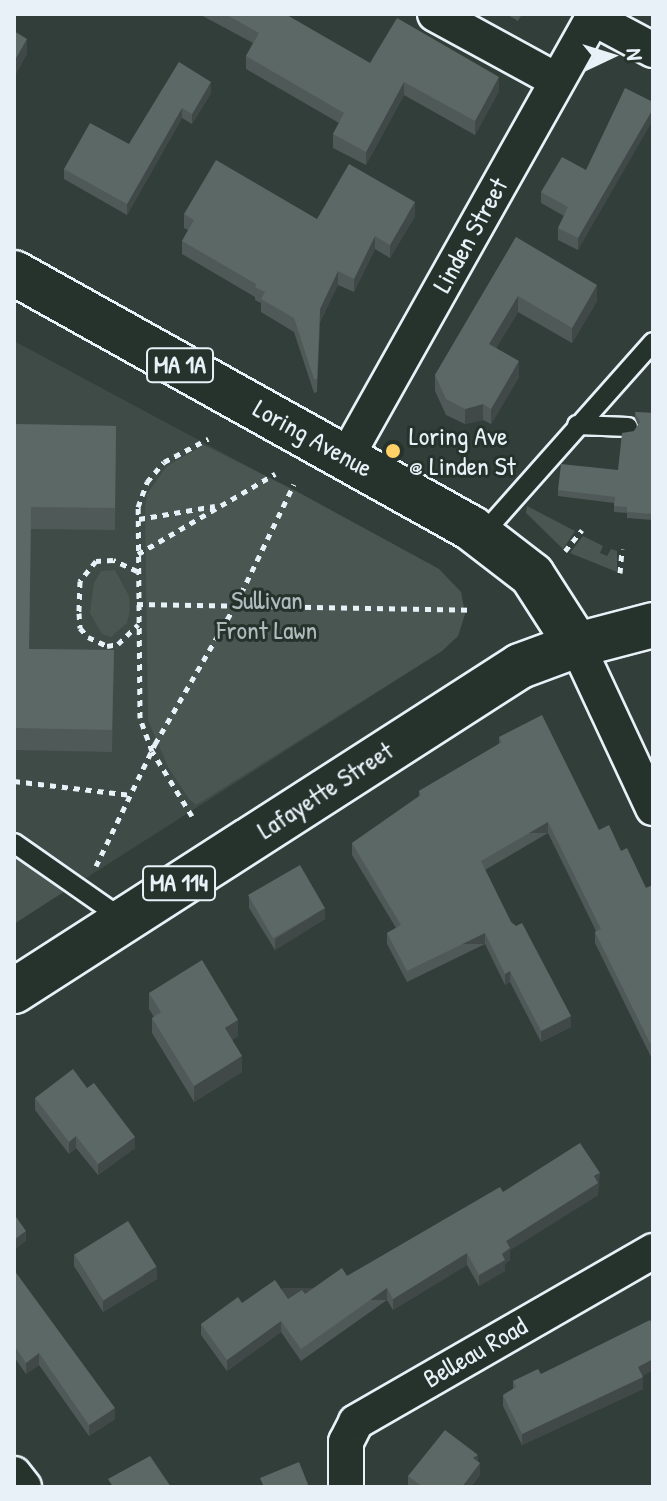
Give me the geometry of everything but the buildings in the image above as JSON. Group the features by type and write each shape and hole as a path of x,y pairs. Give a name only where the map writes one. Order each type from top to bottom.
{"main road":[{"name":"Loring Avenue","path":"14,273 347,456 481,536 532,575 577,645"},
{"name":"Lafayette Street","path":"14,991 520,666 577,645 653,625"}],"street":[{"path":"435,14 556,80"},
{"path":"594,16 653,50"},
{"name":"Linden Street","path":"347,456 594,16"},
{"path":"577,645 653,808"},
{"name":"Belleau Road","path":"346,1487 346,1442 356,1422 653,1251"},
{"path":"14,1474 24,1487"}],"lane":[{"path":"481,536 653,342"},
{"path":"577,425 628,427"},
{"path":"14,843 123,919"}],"path":[{"path":"192,816 152,751 140,718 138,520 141,495 152,475 181,451 208,439"},
{"path":"137,554 275,474"},
{"path":"92,873 152,751 236,604 294,484"},
{"path":"138,520 216,506"},
{"path":"565,551 582,530"},
{"path":"620,573 622,549"},
{"path":"137,572 126,563 96,561 80,581 79,613 80,628 88,637 107,646 118,644 138,625"},
{"path":"137,604 472,610"},
{"path":"14,781 131,795"}],"shaded area":[{"path":"14,341 439,569 461,592 465,614 458,636 442,651 14,924"}],"green space":[{"name":"Sullivan Front Lawn","path":"204,445 439,569 461,592 465,614 458,636 442,651 196,805 168,767 148,720 145,507 147,494 167,466"},
{"path":"527,506 575,531 563,549 526,513"},
{"path":"583,536 603,546 600,553 607,556 611,549 617,551 617,572 570,553"},
{"path":"115,570 129,596 130,610 127,623 111,637 102,634 90,613 94,583 101,571"},
{"path":"14,854 63,892 14,924"}],"place":[{"name":"Loring Ave @ Linden St","path":"393,451"}]}
